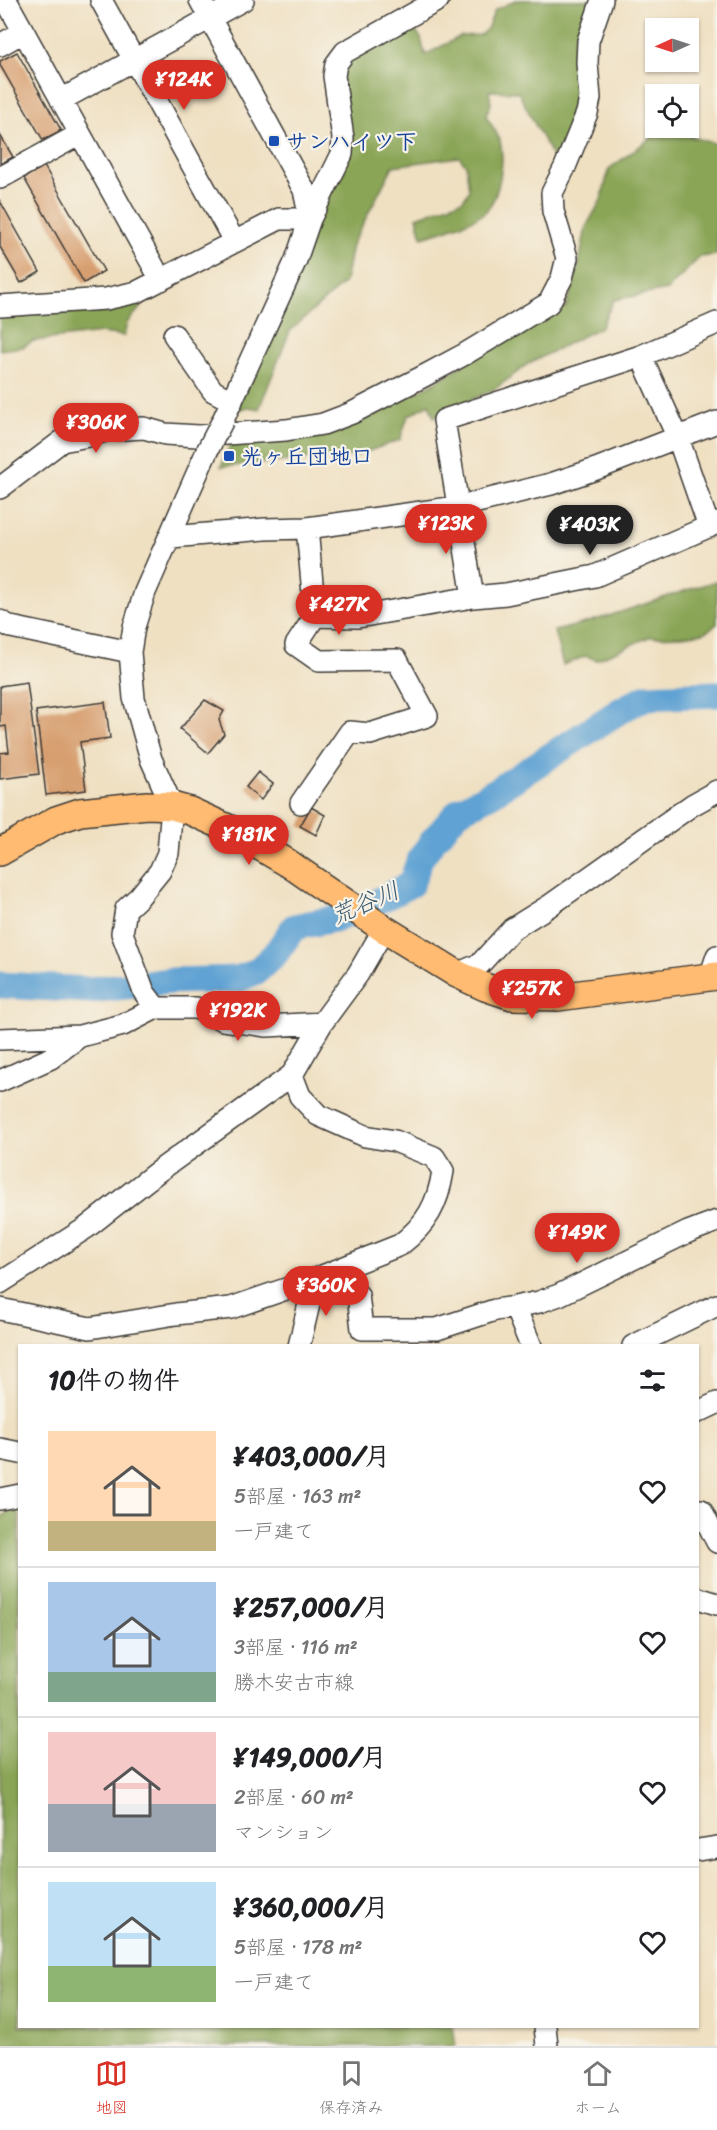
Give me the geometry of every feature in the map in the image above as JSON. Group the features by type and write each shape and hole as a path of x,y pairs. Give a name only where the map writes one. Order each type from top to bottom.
{"main road":[{"path":"0,852 56,820 80,812 147,805 172,806 190,811 230,829 288,863 338,899 457,974 512,996 558,998 715,970"}],"street":[{"path":"6,0 161,280"},
{"path":"101,0 234,241"},
{"path":"61,100 134,60 205,9 243,0"},
{"path":"156,1008 144,992 122,933 126,909 160,871 168,853 172,806 151,759 134,698 130,652 134,627 145,592 207,451 296,260 310,219 342,154 344,138 334,76 336,64 345,52 438,0"},
{"path":"0,488 62,441 108,429 144,428 165,434 198,436 286,430 322,424 352,413 439,368 549,303 562,278 567,258 553,211 552,193 587,113 590,98 588,41 602,0"},
{"path":"205,9 304,190 310,219"},
{"path":"0,45 23,32"},
{"path":"0,178 80,134"},
{"path":"0,306 106,299 137,292 279,219 310,219"},
{"path":"473,597 444,420 641,356 717,322"},
{"path":"174,335 227,411"},
{"path":"315,616 358,617 473,597 506,594 595,576 713,525 678,438 641,356"},
{"path":"171,537 307,528 458,507 551,484 717,422"},
{"path":"301,803 350,732 370,734 427,716 397,660 320,661 296,645 315,616 307,528"},
{"path":"0,621 11,627 130,652"},
{"path":"457,974 480,964 512,929 549,906 692,805 717,791"},
{"path":"0,1283 86,1228 156,1173 292,1075 322,1023 358,974 380,926"},
{"path":"0,1039 81,1036 123,1025 156,1008 196,1008 223,1020 267,1026 322,1023"},
{"path":"0,1081 51,1058 81,1036"},
{"path":"0,1309 90,1328 231,1308 315,1279 400,1245 410,1237 434,1207 443,1171 434,1157 395,1141 365,1136 318,1115 300,1096 292,1075"},
{"path":"315,1279 358,1295 362,1329 437,1329 495,1310 539,1302 559,1295 688,1232 717,1221"},
{"path":"299,1344 315,1279"},
{"path":"637,1344 717,1305"},
{"path":"515,1307 530,1344"},
{"path":"699,1412 717,1403"},
{"path":"0,1449 18,1453"},
{"path":"0,1499 18,1495"},
{"path":"705,1508 717,1542"},
{"path":"699,1598 717,1604"},
{"path":"699,1850 717,1847"},
{"path":"545,2028 547,2046"}],"green space":[{"path":"516,0 596,0 574,55 581,62 585,102 558,168 518,92 489,91 491,104 486,116 499,138 502,158 498,187 486,211 465,223 422,237 417,217 463,200 469,191 466,165 459,157 393,166 352,245 345,282 290,331 259,409 248,407 227,413 348,155 341,66 349,54 412,26 421,38 425,55 461,36 480,35 487,29 495,10"},
{"path":"651,138 696,138 717,144 717,255 700,257 667,290 614,300 601,327 528,364 495,389 434,417 429,404 408,416 400,440 358,455 221,467 231,443 326,436 432,384 496,344 566,307 578,268 586,227 601,200 609,169"},
{"path":"138,299 140,308 127,323 124,336 101,333 33,341 23,347 0,350 0,314"},
{"path":"717,581 717,624 704,633 649,637 596,660 586,656 563,665 554,631"},
{"path":"18,1505 18,2028 453,2028 456,2046 0,2046 0,1519"}],"building":[{"path":"17,52 61,130 43,140 0,65 0,61"},
{"path":"0,135 13,157 0,164"},
{"path":"44,166 104,271 84,283 24,178"},
{"path":"0,201 40,272 21,283 0,247"},
{"path":"27,682 39,774 0,779 0,753 9,752 6,726 0,727 0,686"},
{"path":"205,700 224,711 219,720 224,734 208,753 180,729"},
{"path":"105,702 110,738 80,742 86,790 46,795 36,711"},
{"path":"258,772 273,784 261,800 246,787"},
{"path":"311,807 325,815 316,835 300,826"}],"waterway":[{"name":"荒谷川","path":"0,985 89,990 170,981 238,979 257,971 276,953 294,927 339,918 367,907 411,884 420,859 459,811 496,791 621,710 646,697 717,694"}],"place":[{"name":"サンハイツ下","path":"274,141"},
{"name":"光ヶ丘団地口","path":"229,456"}]}
